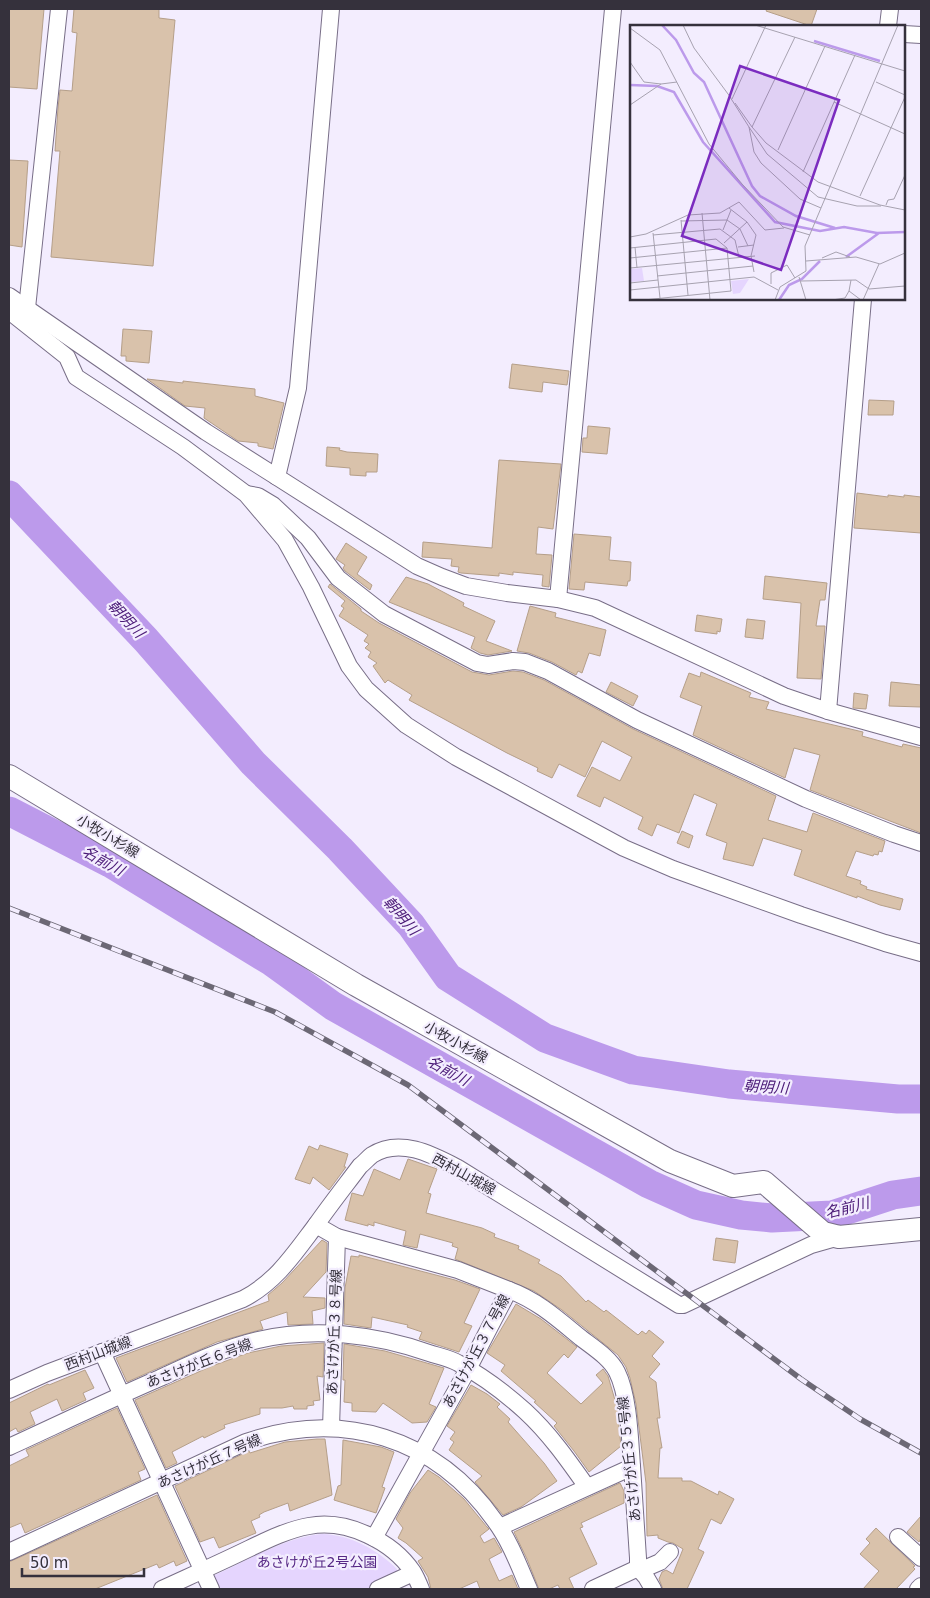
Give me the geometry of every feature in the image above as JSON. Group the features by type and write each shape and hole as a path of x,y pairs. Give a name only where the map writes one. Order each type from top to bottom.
{"main road":[{"name":"小牧小杉線","path":"9,776 356,986 670,1161 734,1186 764,1182 831,1235"},
{"path":"831,1235 921,1229"}],"street":[{"path":"27,308 59,9"},
{"path":"277,477 298,388 331,9"},
{"path":"558,600 613,9"},
{"path":"888,25 890,9"},
{"path":"905,34 921,35"},
{"path":"9,296 206,432 417,566 466,586 558,600 595,608 784,696 828,711 921,737"},
{"path":"828,711 863,300"},
{"path":"9,311 67,357 76,377 183,448 246,494 285,540 311,587 349,666 366,689 406,726 456,757 624,848 673,869 801,915 921,953"},
{"path":"246,494 258,496 273,505 308,538 338,578 384,614 477,663 488,665 513,661 525,662 548,671 637,720 806,799 921,843"},
{"name":"西村山城線","path":"9,1390 47,1373 257,1292 277,1275 290,1260 360,1166 372,1155 396,1147 436,1156 458,1168 679,1305 683,1305 831,1235"},
{"name":"あさけが丘３７号線","path":"316,1225 337,1237 458,1270 509,1290 468,1369 374,1538"},
{"name":"あさけが丘３８号線","path":"331,1428 337,1237"},
{"name":"あさけが丘３５号線","path":"509,1290 523,1295 553,1314 598,1351 613,1366 617,1373 628,1420 638,1568"},
{"name":"あさけが丘６号線","path":"9,1447 121,1394 209,1356 259,1340 293,1335 334,1333 368,1336 398,1342 456,1362 468,1369 525,1411 566,1456 587,1487"},
{"path":"102,1352 211,1589"},
{"name":"あさけが丘７号線","path":"9,1552 258,1438 294,1430 331,1428 377,1435 411,1448 462,1481 500,1527 529,1589"},
{"path":"500,1527 632,1467"},
{"path":"162,1589 277,1536 311,1526 334,1525 362,1532 399,1556 413,1573 421,1589"},
{"path":"898,1537 921,1558"},
{"path":"593,1589 638,1568 646,1568 660,1562 670,1552"},
{"path":"638,1568 653,1589"},
{"path":"378,1589 413,1573"},
{"path":"918,1589 921,1586"}],"green space":[{"name":"あさけが丘2号公園","path":"322,1534 353,1540 372,1549 397,1569 396,1577 368,1589 215,1589 212,1581 215,1575 281,1544"}],"building":[{"path":"9,9 44,9 37,89 9,87"},
{"path":"74,9 159,9 159,18 175,20 153,266 51,257 60,151 55,151 58,108 60,90 72,91 77,33 72,32"},
{"path":"767,9 817,9 811,25 766,11"},
{"path":"9,160 28,161 22,247 9,245"},
{"path":"123,329 152,331 149,363 126,361 126,356 121,356"},
{"path":"512,364 569,371 567,385 543,382 542,392 509,388"},
{"path":"147,379 255,389 255,396 284,403 273,449 258,446 258,443 238,441 204,418 205,408 185,406"},
{"path":"869,400 894,401 893,415 868,415"},
{"path":"588,426 610,428 607,454 582,452 583,438 587,438"},
{"path":"327,447 340,448 339,450 347,452 378,454 377,472 366,472 366,476 350,475 350,468 326,466"},
{"path":"499,460 561,464 553,529 538,527 536,554 552,555 549,587 542,586 543,575 513,572 513,575 499,573 499,576 461,573 458,572 459,567 451,566 452,559 422,557 423,542 492,548"},
{"path":"857,493 888,497 888,495 904,497 904,495 921,497 921,533 854,528"},
{"path":"574,534 611,537 609,560 631,562 630,581 628,581 627,586 585,582 584,590 569,589"},
{"path":"346,543 367,557 357,574 372,585 370,590 345,571 343,568 345,565 336,559"},
{"path":"765,576 827,583 825,600 820,600 816,626 825,626 821,679 797,678 801,603 763,599"},
{"path":"406,577 428,584 464,603 463,606 495,621 486,641 512,651 488,655 480,653 471,648 475,637 389,602"},
{"path":"330,584 361,609 361,611 379,623 472,672 489,675 513,671 523,672 544,680 633,729 776,796 768,820 807,832 813,813 885,841 882,852 879,851 878,855 874,854 873,856 856,851 846,876 861,881 860,884 867,887 866,889 903,899 900,910 857,896 857,898 794,875 802,850 763,838 753,866 723,859 727,843 706,835 717,804 694,794 679,833 657,824 652,836 638,829 643,817 604,797 600,807 577,796 592,767 620,781 632,757 602,741 585,777 559,764 552,778 537,771 538,768 409,700 412,695 388,680 385,683 373,666 377,663 368,657 371,652 365,648 369,644 364,641 368,635 339,616 344,608 341,606 345,601 328,587"},
{"path":"530,606 556,613 555,617 606,630 600,656 589,653 582,673 578,671 576,675 552,662 529,653 517,651"},
{"path":"697,615 722,619 720,632 717,631 717,634 695,631"},
{"path":"747,619 765,621 763,639 745,637"},
{"path":"701,672 751,693 749,697 769,702 766,709 863,732 862,736 902,747 903,744 921,748 921,833 810,790 820,755 794,748 785,778 693,735 702,706 680,697 689,673 700,677"},
{"path":"611,682 638,696 633,706 606,692"},
{"path":"891,682 921,685 921,707 889,706"},
{"path":"854,693 868,695 866,709 853,708"},
{"path":"682,831 693,836 689,848 677,843"},
{"path":"320,1145 348,1154 344,1167 346,1167 329,1190 313,1177 310,1184 295,1179 309,1146 318,1150"},
{"path":"408,1159 437,1169 428,1193 431,1194 426,1213 482,1228 495,1234 494,1237 519,1246 518,1249 540,1260 538,1263 561,1276 586,1302 588,1300 604,1312 606,1310 638,1335 642,1331 646,1334 649,1330 664,1342 652,1356 660,1364 649,1377 656,1382 660,1418 657,1418 662,1448 660,1448 658,1478 682,1478 682,1481 691,1481 718,1495 719,1491 734,1499 721,1524 711,1519 698,1549 704,1552 687,1589 663,1589 659,1579 662,1572 666,1570 673,1574 683,1549 658,1538 658,1535 647,1536 646,1483 636,1404 626,1367 618,1355 562,1310 534,1291 455,1259 458,1248 452,1246 453,1243 420,1234 417,1248 403,1245 406,1231 374,1222 374,1226 368,1224 368,1226 345,1220 352,1193 363,1196 374,1169 400,1180"},
{"path":"716,1238 738,1241 735,1263 713,1260"},
{"path":"322,1240 327,1243 326,1272 303,1297 325,1298 325,1308 312,1311 313,1324 288,1325 287,1312 260,1321 263,1329 217,1342 127,1382 116,1358 269,1301 268,1295 282,1283"},
{"path":"359,1255 455,1280 480,1289 464,1323 472,1326 459,1352 419,1339 422,1332 407,1327 408,1325 372,1317 371,1328 344,1324 345,1288 351,1256 359,1257"},
{"path":"516,1304 541,1319 577,1347 568,1358 564,1354 547,1373 581,1404 603,1383 596,1375 603,1369 608,1376 617,1407 621,1446 589,1472 554,1426 557,1423 534,1402 536,1401 501,1371 505,1365 487,1353"},
{"path":"324,1343 323,1377 317,1376 320,1400 313,1401 314,1405 307,1406 307,1409 294,1409 293,1406 260,1408 260,1414 224,1425 225,1428 204,1438 203,1436 172,1452 177,1463 166,1468 135,1400 212,1366 248,1353 281,1346"},
{"path":"344,1344 385,1351 444,1368 429,1404 436,1407 427,1422 412,1423 383,1403 376,1412 352,1411 352,1403 344,1402"},
{"path":"85,1370 94,1388 83,1393 86,1400 62,1411 57,1399 30,1412 35,1424 18,1432 16,1428 9,1432 9,1403 48,1384"},
{"path":"471,1385 500,1404 497,1407 510,1419 508,1422 557,1481 521,1507 503,1515 475,1482 482,1476 449,1450 454,1442 450,1439 455,1432 447,1426"},
{"path":"117,1408 145,1469 138,1472 141,1480 25,1533 21,1523 9,1528 9,1466 29,1456 26,1450"},
{"path":"325,1439 332,1495 290,1511 288,1503 264,1512 259,1515 260,1517 251,1521 256,1533 219,1548 214,1537 200,1542 175,1486 249,1451 250,1453 285,1442"},
{"path":"343,1440 381,1447 394,1452 382,1487 385,1488 376,1513 334,1500 338,1486 341,1485"},
{"path":"428,1470 464,1499 489,1529 480,1536 484,1543 494,1538 502,1552 489,1559 499,1581 512,1575 518,1589 480,1589 477,1581 459,1589 431,1589 428,1577 418,1561 423,1558 398,1538 403,1528 396,1519 410,1493"},
{"path":"620,1483 624,1491 624,1503 581,1523 583,1527 580,1528 597,1564 569,1578 574,1589 560,1589 558,1585 549,1589 539,1589 514,1532"},
{"path":"157,1495 187,1561 176,1566 174,1561 159,1568 157,1564 95,1589 9,1589 9,1562"},
{"path":"921,1516 921,1538 919,1542 907,1532"},
{"path":"876,1528 915,1566 913,1567 915,1569 896,1589 863,1589 879,1571 860,1554 870,1543 866,1539"}],"waterway":[{"name":"朝明川","path":"9,495 146,640 253,763 340,849 411,925 448,977 545,1038 633,1070 729,1084 898,1099 921,1099"},
{"name":"名前川","path":"9,811 110,863 272,962 333,1006 649,1184 696,1205 741,1215 772,1218 832,1215 893,1195 921,1191"}],"railway":[{"path":"9,908 275,1012 408,1085 801,1379 860,1419 921,1453"}]}
